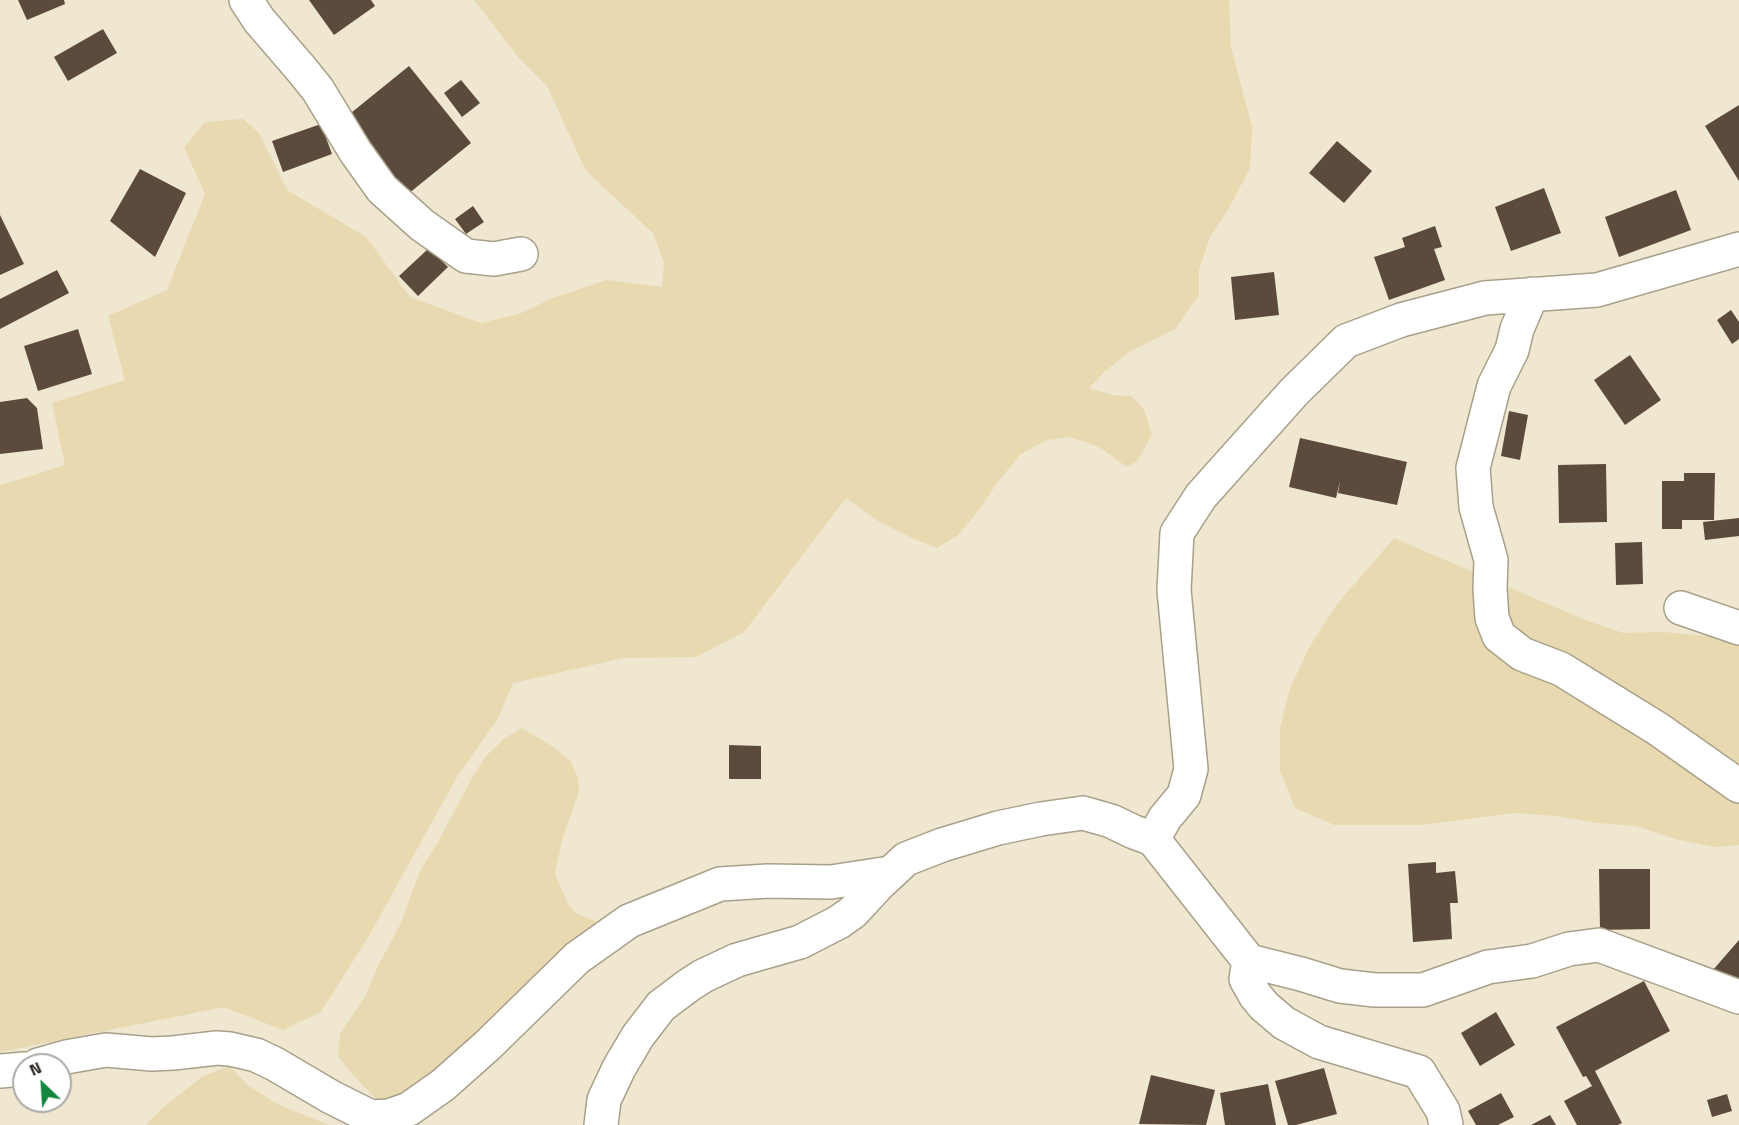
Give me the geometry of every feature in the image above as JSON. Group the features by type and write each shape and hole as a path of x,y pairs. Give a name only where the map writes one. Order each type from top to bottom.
{"street":[{"path":"246,0 259,20 318,90 355,151 382,189 422,225 466,256 494,259 521,254"},
{"path":"1153,839 1165,818 1184,795 1191,769 1174,590 1177,533 1201,496 1294,392 1346,341 1401,320 1485,298 1597,290 1739,249"},
{"path":"1533,294 1517,329 1512,350 1494,386 1473,468 1476,507 1491,560 1492,618 1499,636 1522,654 1562,669 1658,729 1739,786"},
{"path":"1681,608 1739,628"},
{"path":"601,1125 604,1100 638,1036 661,1006 703,976 737,960 800,942 839,922 853,912 906,859 998,828 1083,813 1111,820 1153,839 1250,961 1340,986 1375,990 1424,990 1488,967 1532,961 1569,950 1599,945 1739,997"},
{"path":"72,1056 106,1050 152,1054 217,1048 230,1049 256,1055 275,1064 371,1116 389,1116 409,1109 443,1085 488,1045 577,958 629,921 720,884 768,881 831,882 890,873"},
{"path":"1250,961 1246,979 1264,1006 1284,1023 1319,1042 1419,1072 1443,1111 1446,1125"}],"shaded area":[{"path":"474,0 1229,0 1231,47 1252,127 1250,168 1229,208 1210,237 1199,270 1199,295 1175,329 1129,352 1104,372 1089,388 1112,395 1131,396 1144,409 1152,435 1137,461 1127,467 1099,447 1070,437 1047,440 1021,454 958,535 937,548 880,522 846,498 744,632 696,657 624,658 513,683 497,720 457,777 370,934 321,1012 283,1030 224,1007 0,1052 0,485 65,465 52,403 125,380 108,316 167,290 205,194 184,147 205,122 243,119 259,133 287,190 366,237 410,297 481,323 519,314 553,298 606,280 662,287 664,263 653,233 586,171 547,86 518,57"},
{"path":"1394,538 1583,619 1623,633 1664,632 1739,639 1739,845 1714,847 1675,839 1636,826 1597,823 1557,816 1515,813 1422,825 1334,825 1295,808 1280,771 1280,728 1290,688 1310,646 1337,604"},
{"path":"521,728 560,752 570,761 577,775 579,791 562,840 555,874 567,902 575,913 600,923 401,1104 387,1104 376,1099 338,1056 340,1034 366,995 379,964 400,925 420,871 474,774 487,755 504,739"},
{"path":"229,1066 249,1086 279,1105 329,1125 146,1125 161,1109 202,1077"}],"building":[{"path":"18,0 64,0 65,4 27,20"},
{"path":"309,0 371,0 375,6 334,35"},
{"path":"103,29 117,53 68,81 54,57"},
{"path":"409,66 471,143 408,194 346,117"},
{"path":"461,80 480,103 462,117 444,93"},
{"path":"1739,105 1739,181 1705,126"},
{"path":"321,124 332,154 283,172 272,141"},
{"path":"1337,141 1372,171 1344,203 1309,173"},
{"path":"140,169 186,193 155,257 110,221"},
{"path":"1544,188 1561,233 1511,251 1495,207"},
{"path":"1676,190 1691,230 1619,257 1605,217"},
{"path":"473,206 484,222 466,234 455,219"},
{"path":"0,215 24,264 0,275"},
{"path":"1435,226 1442,247 1434,249 1445,280 1389,300 1374,257 1405,247 1402,238"},
{"path":"429,248 448,267 418,296 399,276"},
{"path":"57,270 69,293 0,329 0,299"},
{"path":"1274,272 1279,315 1235,320 1231,277"},
{"path":"1731,310 1739,322 1739,339 1732,344 1717,320"},
{"path":"78,329 92,374 38,391 24,346"},
{"path":"1630,355 1661,400 1625,425 1594,380"},
{"path":"27,398 37,408 43,449 0,454 0,402"},
{"path":"1509,411 1528,415 1520,460 1501,456"},
{"path":"1300,438 1407,462 1397,505 1338,493 1340,481 1336,498 1289,487"},
{"path":"1606,464 1607,522 1559,523 1558,465"},
{"path":"1684,473 1715,473 1714,520 1682,520 1682,529 1662,529 1662,481 1684,481"},
{"path":"1739,518 1739,536 1705,540 1703,522"},
{"path":"1642,542 1643,584 1616,585 1615,543"},
{"path":"729,745 761,746 761,779 729,779"},
{"path":"1436,862 1436,873 1455,871 1458,903 1450,903 1452,939 1413,942 1408,864"},
{"path":"1599,869 1650,869 1650,929 1600,930"},
{"path":"1739,940 1739,980 1713,970"},
{"path":"1644,981 1670,1031 1595,1071 1622,1123 1618,1125 1577,1125 1564,1101 1592,1086 1586,1076 1583,1077 1556,1027"},
{"path":"1496,1012 1515,1045 1480,1066 1461,1033"},
{"path":"1324,1068 1337,1114 1288,1125 1275,1081"},
{"path":"1151,1075 1215,1090 1206,1125 1139,1124"},
{"path":"1268,1084 1276,1125 1225,1125 1220,1093"},
{"path":"1501,1093 1514,1117 1498,1125 1476,1125 1468,1111"},
{"path":"1727,1094 1732,1111 1712,1117 1707,1100"},
{"path":"1550,1115 1556,1125 1531,1125"}]}
